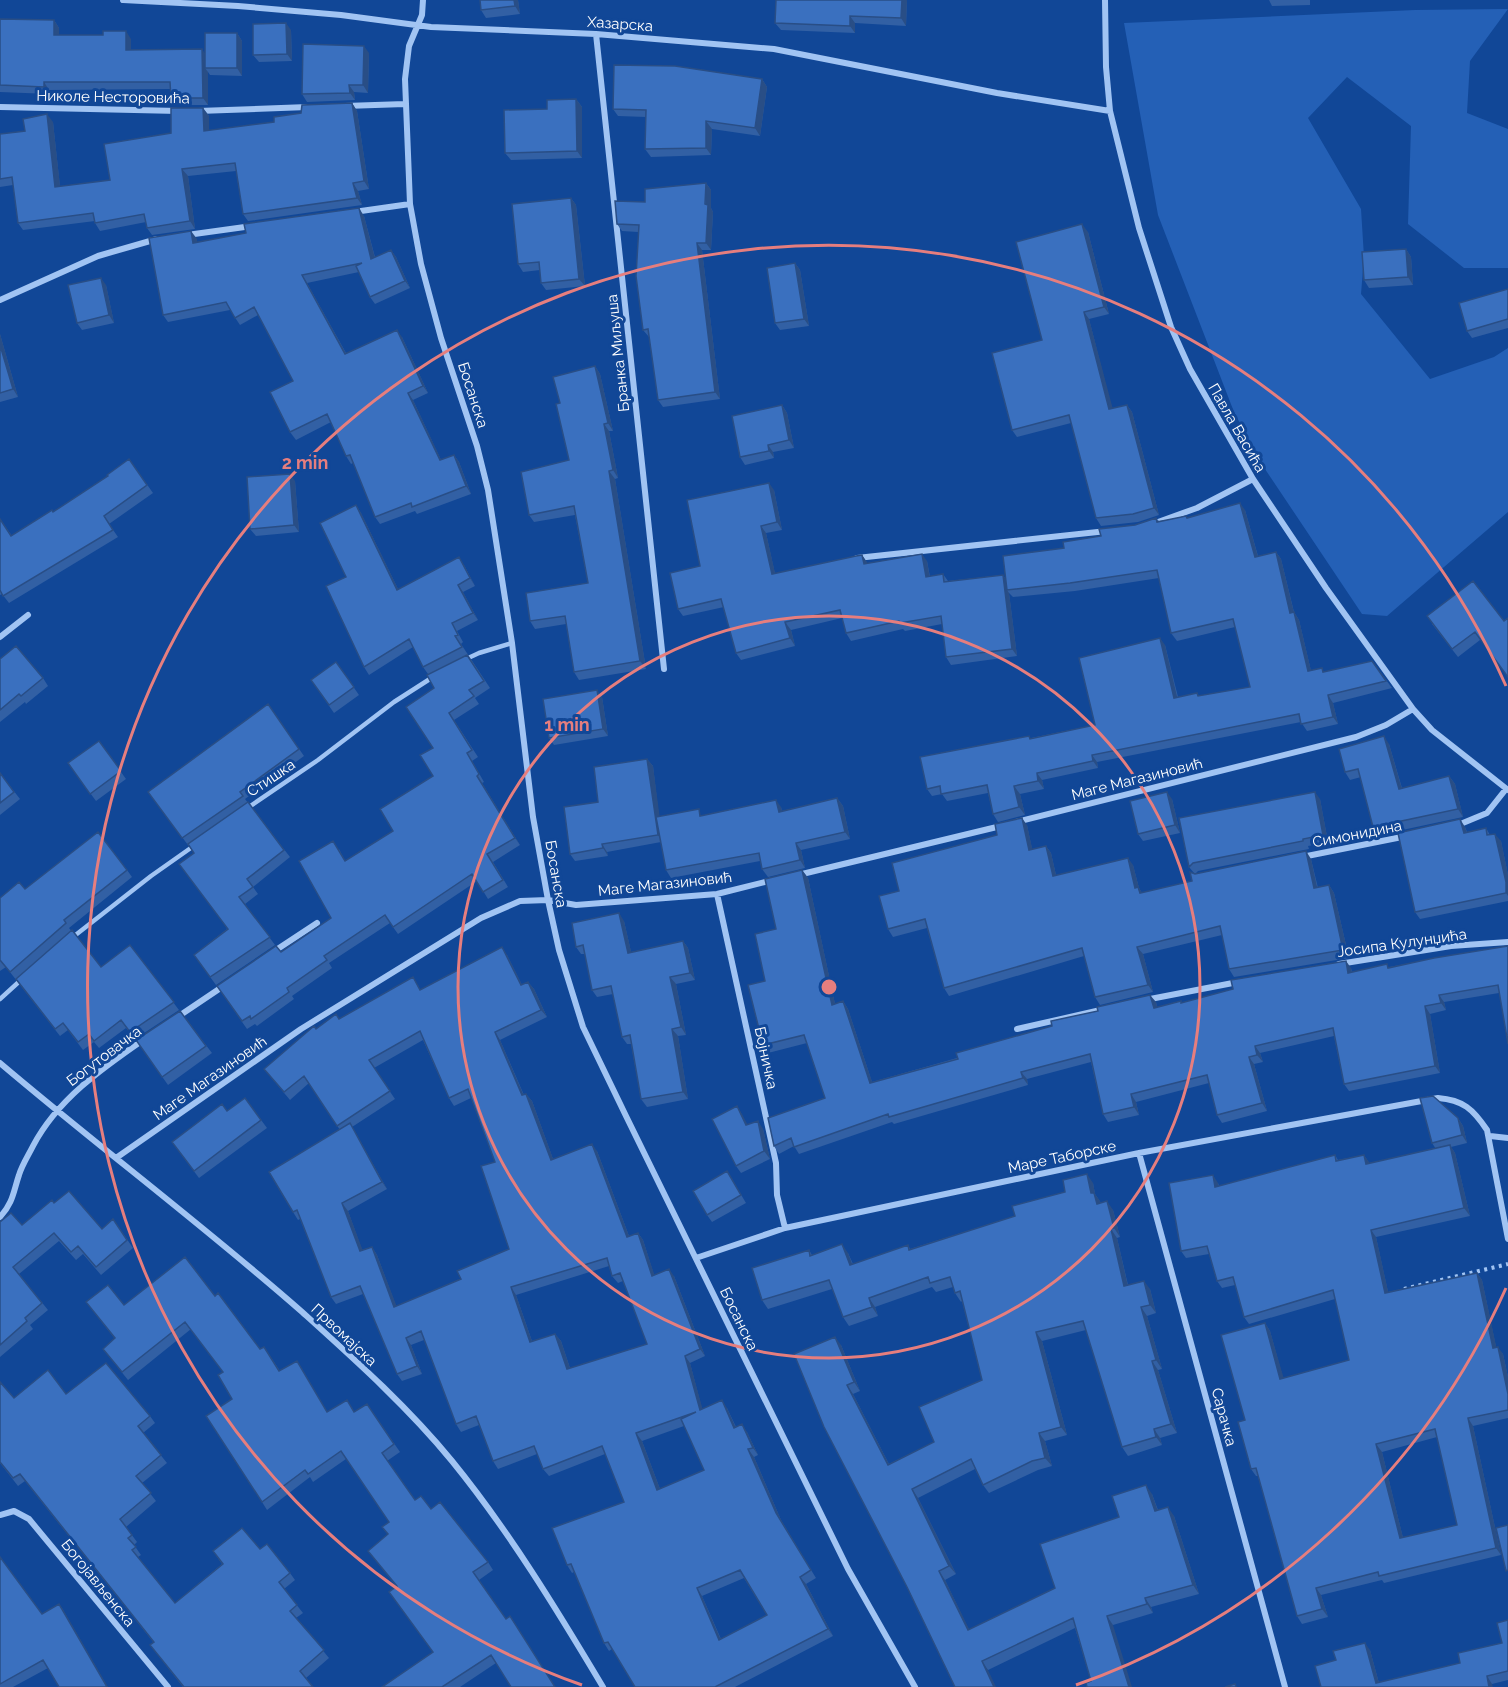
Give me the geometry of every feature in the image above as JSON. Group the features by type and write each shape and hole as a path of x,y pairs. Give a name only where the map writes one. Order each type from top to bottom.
{"street":[{"name":"Хазарска","path":"123,0 238,6 341,15 419,26 596,34 774,49 997,93 1110,111"},
{"name":"Босанска","path":"423,0 419,26 409,46 407,57 405,104 410,204 421,264 441,338 477,446 488,490 512,643 533,817 559,950 583,1027 848,1569 915,1687"},
{"name":"Павла Васића","path":"1105,0 1106,67 1110,111 1139,228 1171,327 1190,369 1253,479 1326,588 1413,709 1432,730 1507,790"},
{"name":"Бранка Миљуша","path":"596,34 664,669"},
{"path":"336,106 405,104"},
{"name":"Николе Несторовића","path":"0,107 188,111 314,107"},
{"path":"340,213 410,204"},
{"path":"181,235 261,224"},
{"path":"0,300 98,256 170,237"},
{"path":"1150,524 1197,508 1253,479"},
{"path":"853,559 1115,530"},
{"path":"0,638 28,615"},
{"name":"Маге Магазиновић","path":"116,1158 301,1029 481,918 520,901 548,900 576,905 717,894 986,830 1356,737 1386,725 1413,709"},
{"path":"1449,827 1487,813 1507,790"},
{"name":"Симонидина","path":"1290,859 1418,834"},
{"name":"Бојничка","path":"717,894 776,1163 777,1195 785,1228"},
{"path":"269,955 317,923"},
{"name":"Јосипа Кулунџића","path":"1331,965 1450,946 1508,942"},
{"path":"1138,1001 1251,980"},
{"path":"172,1021 230,981"},
{"path":"1017,1029 1116,1006"},
{"name":"Богутовачка","path":"57,1111 98,1072 153,1034"},
{"name":"Првомајска","path":"0,1063 256,1272 335,1341 408,1412 452,1461 489,1511 555,1607 603,1687"},
{"name":"Маре Таборске","path":"696,1258 785,1228 1139,1154 1438,1098 1454,1100 1468,1107 1479,1117 1490,1136"},
{"path":"0,1217 11,1204 20,1173 37,1138 57,1111"},
{"path":"1508,1138 1490,1136 1508,1239"},
{"name":"Сарачка","path":"1139,1154 1285,1687"},
{"name":"Богојављенска","path":"0,1515 15,1511 29,1519 168,1687"}],"lane":[{"path":"454,665 479,653 512,643"},
{"name":"Стишка","path":"238,815 318,760 394,702 436,675"},
{"path":"64,944 151,876 200,842"},
{"path":"0,999 31,972"}],"path":[{"path":"1394,1291 1508,1264"}],"shaded area":[{"path":"1508,9 1470,61 1467,113 1508,129 1508,268 1464,268 1408,224 1411,126 1347,77 1308,118 1361,209 1364,257 1361,294 1430,379 1494,357 1508,348 1508,512 1387,616 1362,614 1263,466 1234,412 1158,215 1124,23 1415,10"}],"building":[{"path":"480,0 514,0 515,6 481,10"},
{"path":"776,0 902,0 901,18 850,16 850,26 775,23"},
{"path":"0,19 54,20 54,35 103,35 103,31 126,31 126,50 202,49 203,98 171,98 170,82 44,82 44,87 0,85"},
{"path":"286,23 287,54 253,55 253,24"},
{"path":"205,33 237,33 237,68 205,68"},
{"path":"303,44 364,46 363,85 349,85 350,93 302,94"},
{"path":"614,65 675,66 762,79 755,128 706,121 706,148 645,149 646,110 613,109"},
{"path":"576,99 577,151 505,153 504,110 547,109 547,100"},
{"path":"352,103 364,181 353,183 357,198 243,214 235,163 182,169 190,221 147,228 144,214 95,223 93,213 18,223 12,177 0,179 0,134 25,131 23,119 47,114 55,187 110,180 104,144 171,133 171,108 203,108 204,131 274,122 274,117 301,113 302,105"},
{"path":"706,183 705,204 708,205 706,243 697,243 715,392 658,400 648,329 643,330 636,276 639,225 617,224 615,201 645,202 645,189"},
{"path":"571,198 579,279 541,283 539,262 518,264 512,204"},
{"path":"359,208 371,259 391,250 405,281 370,297 356,266 362,263 302,275 345,354 397,330 423,386 408,393 440,460 454,455 466,486 412,507 411,503 375,517 350,455 346,456 327,414 290,432 270,392 293,381 254,307 235,318 226,302 163,315 149,238 191,231 193,243 246,233 244,224"},
{"path":"1082,224 1104,307 1084,312 1109,409 1127,405 1154,508 1133,514 1096,518 1069,415 1012,430 992,353 1042,340 1016,242"},
{"path":"1406,249 1408,277 1364,280 1362,252"},
{"path":"795,263 804,319 775,323 767,268"},
{"path":"101,278 109,315 77,323 68,285"},
{"path":"1508,289 1508,319 1467,331 1459,303"},
{"path":"0,345 13,389 0,393"},
{"path":"595,366 608,423 604,424 613,470 609,471 640,661 574,672 565,616 530,621 526,593 588,583 574,506 529,515 521,472 569,460 556,404 560,403 553,377"},
{"path":"782,405 789,440 768,445 769,451 740,457 732,416"},
{"path":"129,459 147,485 104,516 113,530 3,596 0,590 0,519 11,536 52,510 53,512 108,476"},
{"path":"290,474 294,525 250,529 247,477"},
{"path":"769,483 777,522 761,526 772,574 862,555 864,564 922,554 926,577 943,574 944,582 1003,575 1012,649 946,657 941,616 900,623 899,621 846,633 840,610 785,622 790,638 736,653 721,599 678,609 670,573 700,566 687,500"},
{"path":"1240,503 1255,557 1276,552 1290,613 1294,612 1308,671 1322,668 1323,672 1372,661 1386,681 1328,695 1333,717 1301,724 1299,714 1092,755 1093,761 1037,773 1038,781 1014,786 1019,807 993,814 987,785 941,794 940,786 927,789 920,757 1029,736 1030,739 1095,725 1079,658 1160,638 1174,698 1250,687 1233,619 1171,633 1157,570 1007,590 1003,556 1064,548 1063,542 1101,536 1099,529 1135,525 1156,518 1157,522 1186,516 1187,518"},
{"path":"356,505 397,590 459,557 470,578 458,585 473,613 452,623 458,635 455,636 462,647 423,667 409,639 364,667 326,586 346,577 320,523"},
{"path":"1473,581 1504,621 1508,618 1508,677 1475,632 1452,649 1427,616"},
{"path":"16,646 43,678 0,710 0,659"},
{"path":"467,655 484,681 469,690 474,696 449,713 472,750 467,753 479,774 477,776 515,838 487,854 503,880 483,892 472,874 393,927 385,915 324,956 327,960 287,988 289,992 251,1019 250,1016 242,1021 217,986 276,946 281,952 331,918 299,861 333,841 345,861 393,831 380,809 433,776 420,755 433,748 406,707 434,688 427,675"},
{"path":"336,662 354,687 329,705 311,680"},
{"path":"597,690 603,729 549,738 543,699"},
{"path":"268,704 299,749 240,792 243,796 182,838 148,792"},
{"path":"1384,736 1399,789 1449,776 1458,809 1373,827 1358,769 1345,772 1339,749"},
{"path":"99,741 121,771 90,794 68,763"},
{"path":"647,759 658,835 602,844 603,848 570,854 564,807 598,802 594,767"},
{"path":"0,773 14,792 0,803"},
{"path":"1167,792 1175,825 1138,834 1130,801"},
{"path":"1315,792 1323,835 1193,863 1189,867 1179,818"},
{"path":"837,798 845,832 796,843 800,860 762,869 759,853 666,870 656,817 699,809 700,816 776,800 779,812"},
{"path":"248,802 284,850 247,879 253,887 239,897 270,937 210,977 194,955 228,929 179,864 194,853 188,844"},
{"path":"1022,818 1029,850 1046,846 1053,876 1128,858 1135,888 1138,887 1140,893 1192,881 1190,872 1195,874 1306,851 1314,888 1329,885 1343,950 1229,969 1220,926 1137,947 1148,985 1095,997 1082,948 944,988 925,919 888,929 879,896 899,891 892,863 997,835 995,824"},
{"path":"1460,819 1464,833 1486,828 1487,835 1495,834 1506,882 1506,893 1415,912 1398,833"},
{"path":"98,832 127,870 64,920 66,923 10,972 0,960 0,898 19,882 25,889"},
{"path":"802,870 832,1005 843,1001 870,1083 958,1059 956,1053 1052,1026 1051,1021 1098,1011 1097,1007 1150,995 1154,1008 1233,989 1231,980 1346,961 1348,973 1387,964 1388,968 1508,946 1508,1044 1498,985 1439,995 1441,1003 1425,1006 1435,1066 1344,1084 1333,1028 1255,1046 1257,1055 1249,1057 1262,1103 1217,1115 1207,1075 1131,1094 1134,1107 1103,1114 1090,1054 1021,1072 1023,1078 889,1117 888,1114 794,1147 791,1138 774,1146 768,1118 825,1098 804,1035 763,1045 748,985 765,981 755,934 776,929 765,879"},
{"path":"619,913 628,953 683,941 690,973 670,977 681,1027 672,1029 683,1092 641,1099 630,1035 622,1037 611,986 592,990 583,945 576,947 572,923"},
{"path":"72,930 101,967 130,945 174,1002 130,1032 121,1020 94,1041 89,1034 78,1042 63,1023 55,1029 16,979"},
{"path":"502,947 521,985 528,982 541,1010 495,1032 522,1095 526,1094 551,1160 592,1144 627,1237 638,1233 652,1276 669,1269 700,1349 685,1356 700,1410 722,1400 734,1428 742,1424 753,1448 748,1449 776,1513 811,1570 800,1577 828,1629 715,1687 635,1687 608,1642 604,1643 571,1564 567,1565 552,1528 624,1502 602,1446 543,1469 534,1446 493,1461 476,1416 456,1424 421,1331 406,1338 417,1366 397,1374 360,1286 331,1297 297,1210 293,1212 269,1172 350,1123 382,1182 342,1203 360,1251 372,1247 394,1307 461,1279 457,1271 509,1249 481,1166 495,1162 468,1089 449,1098 420,1031 369,1060 390,1091 337,1126 304,1076 284,1092 264,1069 314,1026 316,1029 336,1014 339,1019 413,977 420,990","holes":["607,1258 612,1276 620,1273 647,1344 567,1369 555,1334 530,1342 511,1287","696,1412 681,1419 704,1470 657,1490 636,1433","740,1570 767,1615 719,1640 697,1588"]},
{"path":"180,1011 206,1046 162,1077 136,1040"},
{"path":"1433,1096 1458,1118 1462,1135 1432,1143 1420,1098"},
{"path":"245,1098 261,1120 194,1171 172,1142 222,1104 227,1111"},
{"path":"737,1106 746,1125 758,1121 764,1151 736,1166 712,1119"},
{"path":"1450,1145 1464,1208 1371,1230 1385,1293 1477,1273 1493,1348 1498,1347 1508,1394 1508,1410 1468,1418 1496,1548 1379,1576 1378,1572 1316,1588 1322,1609 1297,1616 1256,1468 1251,1469 1238,1422 1245,1420 1221,1335 1265,1323 1280,1379 1349,1360 1333,1290 1244,1317 1233,1277 1217,1281 1207,1246 1181,1251 1169,1183 1213,1175 1215,1187 1335,1155 1336,1161 1364,1155 1366,1164","holes":["1435,1429 1457,1525 1400,1538 1376,1444"]},
{"path":"727,1171 741,1195 707,1215 693,1191"},
{"path":"1087,1174 1091,1193 1094,1193 1097,1204 1107,1201 1124,1286 1144,1281 1150,1305 1141,1307 1156,1360 1152,1361 1171,1424 1154,1429 1156,1437 1122,1447 1083,1321 1036,1332 1061,1427 1039,1433 1045,1458 1032,1461 983,1485 971,1459 912,1489 949,1566 939,1571 968,1630 1055,1588 1040,1544 1119,1517 1112,1496 1146,1485 1155,1511 1168,1507 1193,1585 1145,1598 1147,1604 1107,1616 1129,1687 1087,1687 1086,1683 1091,1681 1073,1618 982,1661 994,1687 955,1687 907,1587 824,1427 794,1354 835,1337 854,1382 847,1385 888,1465 934,1442 919,1407 982,1380 960,1291 955,1293 950,1277 930,1283 928,1277 869,1298 872,1307 843,1317 829,1280 762,1300 752,1268 809,1250 810,1256 842,1244 850,1265 908,1245 909,1250 1015,1216 1012,1206 1065,1192 1063,1180"},
{"path":"69,1191 102,1229 113,1219 127,1240 96,1267 78,1246 71,1252 54,1233 13,1267 42,1303 25,1318 27,1321 0,1345 0,1222 11,1213 22,1225 52,1200 54,1203"},
{"path":"185,1257 215,1296 218,1293 260,1349 264,1347 279,1371 297,1361 327,1412 347,1400 354,1412 367,1404 394,1444 382,1453 415,1500 421,1496 431,1509 440,1502 488,1562 473,1572 506,1619 510,1616 555,1687 511,1687 491,1655 442,1687 382,1687 433,1652 389,1592 397,1586 368,1551 388,1534 382,1527 389,1522 341,1451 308,1474 305,1470 262,1502 206,1416 232,1399 218,1375 223,1372 185,1322 122,1372 103,1349 115,1338 86,1302 108,1285 124,1305"},
{"path":"106,1363 150,1416 138,1426 161,1455 136,1476 151,1493 120,1519 132,1535 128,1538 136,1547 132,1550 175,1603 223,1564 213,1551 242,1528 260,1549 267,1544 290,1573 279,1582 297,1605 290,1611 324,1650 300,1671 313,1687 184,1687 150,1645 154,1642 20,1474 13,1478 0,1462 0,1382 14,1398 48,1370 66,1394"},
{"path":"1508,1525 1508,1570 1506,1571 1496,1528"},
{"path":"0,1557 42,1614 59,1604 107,1687 59,1687 43,1660 0,1684"},
{"path":"1508,1620 1508,1671 1487,1676 1489,1687 1321,1687 1315,1666 1336,1660 1333,1651 1365,1643 1376,1683 1460,1663 1458,1653 1502,1643 1497,1623"}]}
